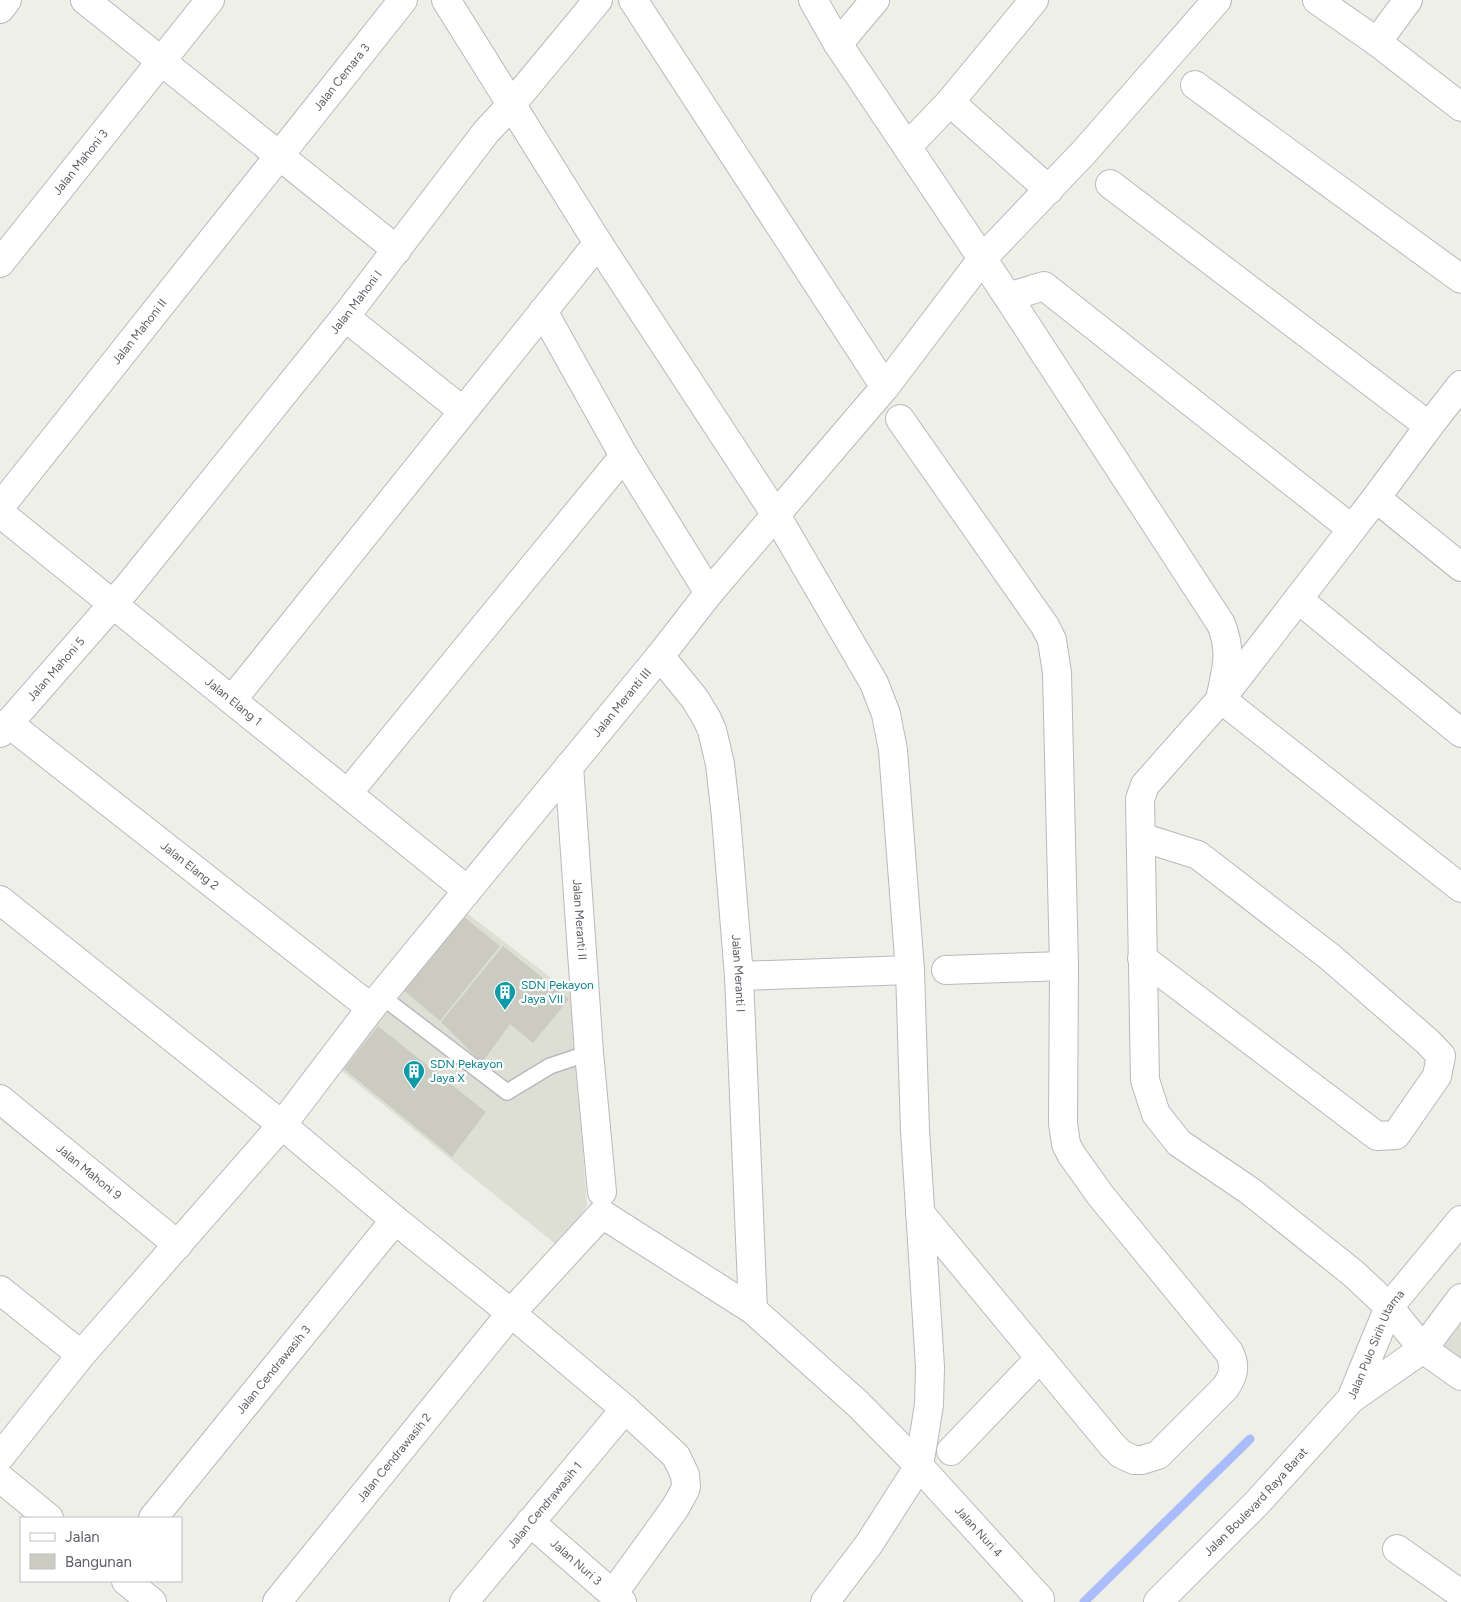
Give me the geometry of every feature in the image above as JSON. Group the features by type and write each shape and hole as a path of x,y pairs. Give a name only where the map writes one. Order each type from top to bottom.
{"street":[{"path":"0,9 7,0"},
{"path":"86,0 397,250"},
{"name":"Jalan Mahoni 3","path":"0,263 210,0"},
{"name":"Jalan Cemara 3","path":"280,156 403,0"},
{"path":"446,0 598,243 776,515 874,683 886,714 893,750 910,970 920,1213 930,1367 930,1405 919,1466 869,1544 825,1602"},
{"name":"Jalan Mahoni I","path":"112,604 345,317 486,132 511,105 598,0"},
{"path":"633,0 885,386"},
{"path":"813,0 838,44 1008,297 1221,624 1227,639 1229,656 1221,699"},
{"path":"838,44 876,0"},
{"path":"908,147 950,102 1034,0"},
{"name":"Jalan Meranti III","path":"0,1457 81,1355 282,1125 376,1002 660,656 709,593 885,386 982,258 1049,190 1172,53 1216,0"},
{"path":"1317,0 1377,42 1461,107"},
{"path":"1377,42 1408,0"},
{"path":"1195,85 1461,279"},
{"path":"950,102 1049,190"},
{"name":"Jalan Mahoni II","path":"0,507 280,156"},
{"path":"1110,184 1449,408 1376,498 1221,699 1145,785 1140,798 1145,1080 1156,1114 1179,1143 1250,1191 1354,1274 1389,1307 1423,1349 1461,1376"},
{"path":"232,700 598,243"},
{"path":"1008,297 1044,286 1352,529"},
{"path":"543,311 624,456 709,593"},
{"path":"345,317 463,411"},
{"path":"900,419 1045,626 1052,640 1057,673 1064,966 1063,1123 1066,1144 1101,1196 1229,1352 1234,1370 1225,1388 1158,1455 1142,1460 1121,1454 920,1213"},
{"path":"348,794 624,456"},
{"path":"1376,498 1461,567"},
{"name":"Jalan Elang 1","path":"0,513 467,890"},
{"path":"1298,599 1461,733"},
{"name":"Jalan Mahoni 5","path":"4,728 112,604"},
{"name":"Jalan Meranti I","path":"660,656 695,699 712,730 717,745 726,817 739,976 753,1310"},
{"path":"1221,699 1461,888"},
{"name":"Jalan Elang 2","path":"4,728 376,1002"},
{"name":"Jalan Meranti II","path":"569,766 602,1192"},
{"path":"1141,836 1198,855 1330,958 1428,1042 1441,1056 1437,1076 1396,1135 1377,1136 1142,958"},
{"path":"0,900 282,1125 395,1220 511,1313 626,1409 676,1456 684,1471 686,1486 675,1508 618,1598"},
{"path":"946,970 1064,966"},
{"path":"739,976 910,970"},
{"name":"Jalan Mahoni 9","path":"0,1099 178,1245"},
{"name":"Jalan Cendrawasih 2","path":"277,1602 511,1313 602,1214 753,1310"},
{"name":"Jalan Cendrawasih 3","path":"153,1517 395,1220"},
{"name":"Jalan Pulo Sirih Utama","path":"1350,1399 1389,1307 1461,1220"},
{"path":"0,1290 81,1355"},
{"name":"Jalan Pulo Sirih Utama","path":"1350,1399 1423,1349 1461,1298"},
{"name":"Jalan Nuri 4","path":"753,1310 858,1404 919,1466 1040,1598"},
{"path":"951,1451 1040,1358"},
{"name":"Jalan Boulevard Raya Barat","path":"1158,1602 1256,1504 1350,1399"},
{"name":"Jalan Cendrawasih 1","path":"464,1602 626,1409"},
{"path":"0,1478 48,1517"},
{"name":"Jalan Nuri 3","path":"530,1522 618,1598"},
{"path":"1397,1549 1461,1594"},
{"path":"127,1582 152,1602"}],"lane":[{"path":"376,1002 507,1092 550,1066 590,1053"}],"shaded area":[{"path":"464,911 571,993 587,1206 558,1246 338,1068"},
{"path":"1461,1317 1461,1375 1431,1355"}],"building":[{"path":"460,914 500,946 440,1021 401,988"},
{"name":"SDN Pekayon Jaya VII","path":"503,946 569,999 533,1043 510,1024 482,1063 441,1022"},
{"name":"SDN Pekayon Jaya X","path":"378,1026 486,1112 452,1157 344,1069"}],"waterway":[{"path":"1084,1602 1250,1439"}],"place":[{"name":"SDN Pekayon Jaya VII","path":"505,1011"},
{"name":"SDN Pekayon Jaya X","path":"414,1090"}]}
